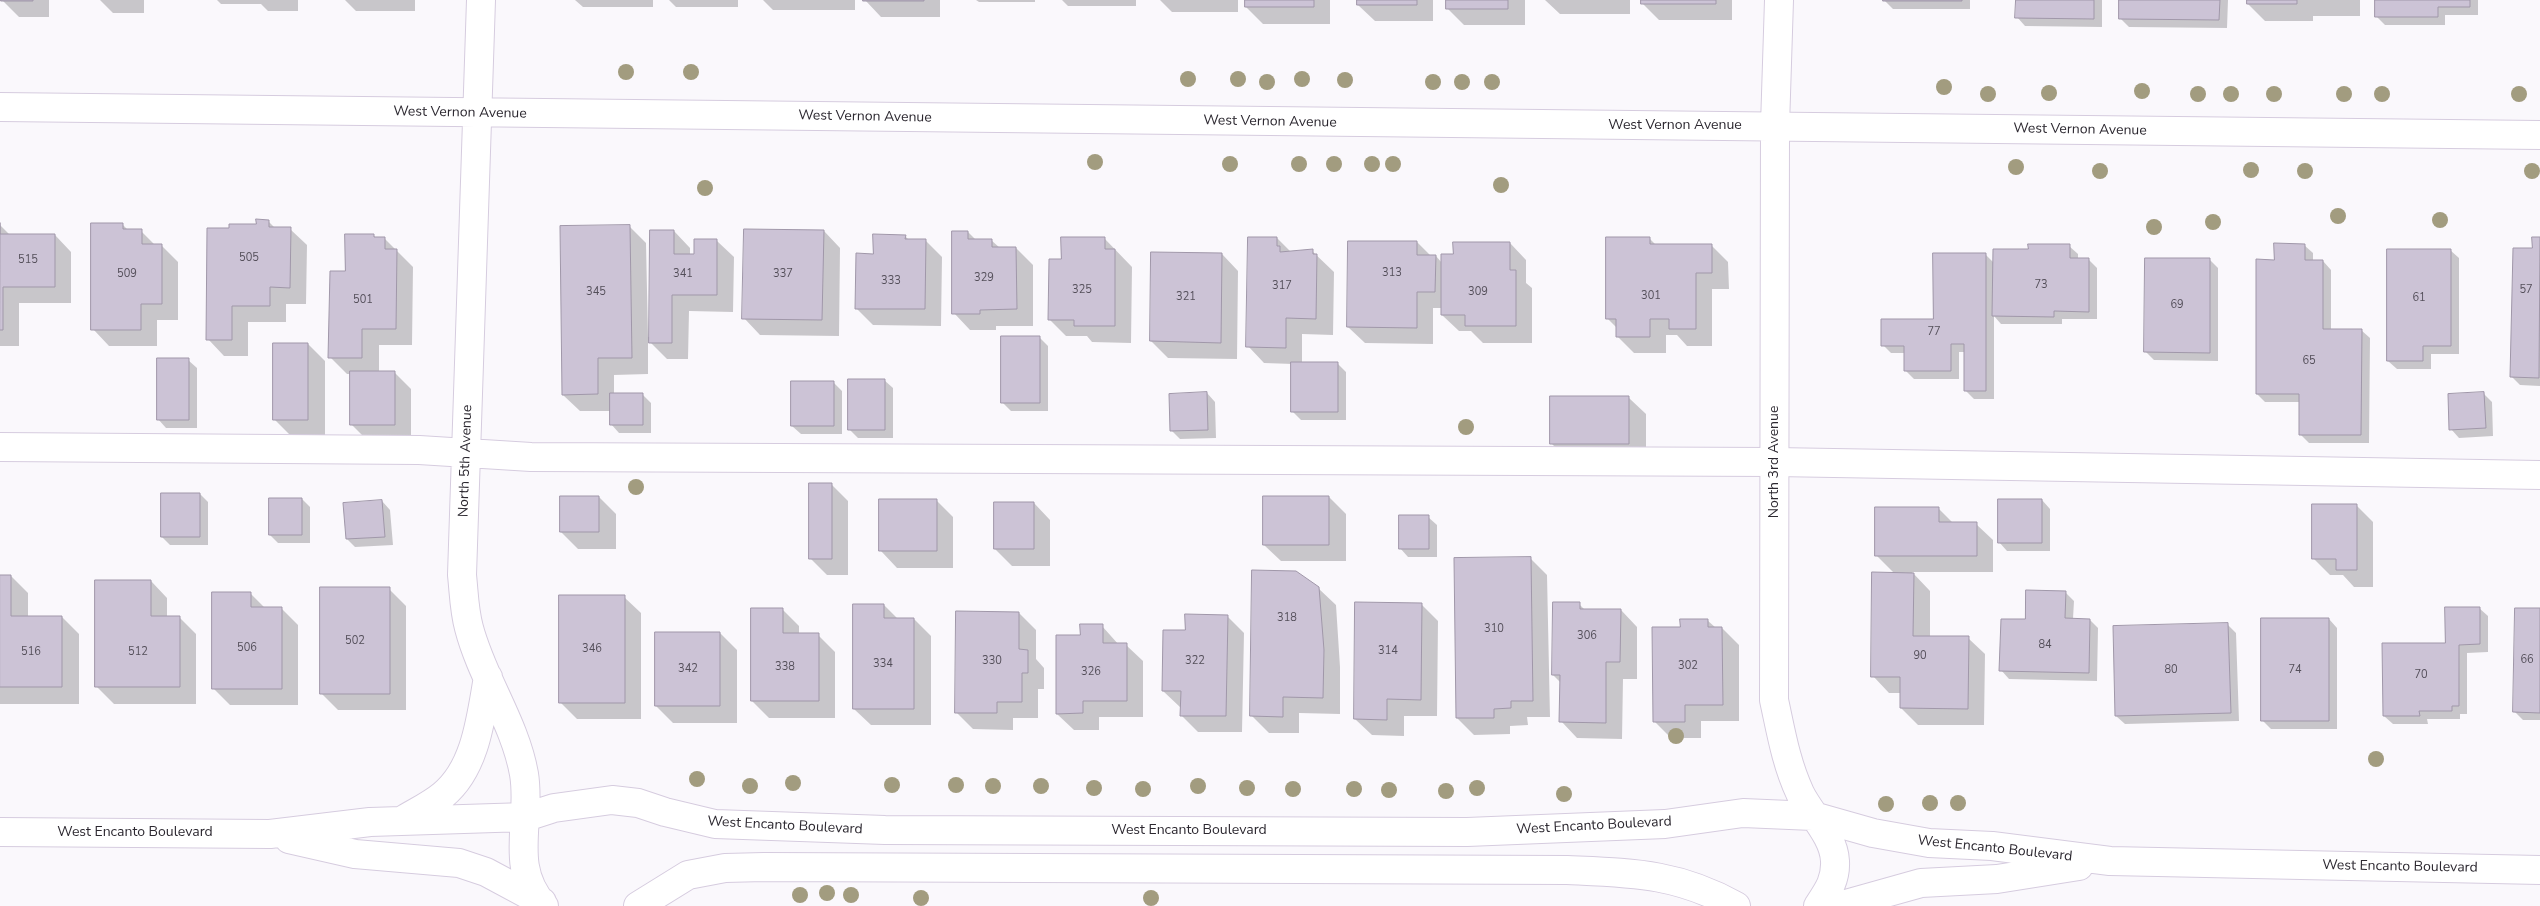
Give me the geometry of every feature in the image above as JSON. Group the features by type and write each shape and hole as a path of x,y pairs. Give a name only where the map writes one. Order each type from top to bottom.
{"street":[{"name":"North 5th Avenue","path":"481,0 462,575 464,604 469,628 508,723 523,771 526,817 523,839 524,870 529,886 545,905"},
{"name":"North 3rd Avenue","path":"1779,0 1775,126 1774,700 1786,761 1813,816 1832,844 1835,860 1833,884 1818,906"},
{"name":"West Vernon Avenue","path":"0,107 2540,134"},
{"path":"0,447 419,450 531,457 1775,462 2540,475"},
{"path":"401,821 444,795 462,771 471,752 488,677"},
{"name":"West Encanto Boulevard","path":"0,832 270,834 370,822 526,817 554,808 612,800 638,802 665,812 715,824 885,830 1467,832 1665,824 1743,813 1813,816 1873,833 1929,843 1992,846 2110,861 2540,870"},
{"name":"West Encanto Boulevard","path":"270,834 355,854 459,863 486,872 545,905"},
{"name":"West Encanto Boulevard","path":"1839,906 1921,882 1997,879 2110,861"},
{"path":"638,906 688,875 725,868 764,867 1567,870 1636,873 1685,882 1711,892 1736,906"}],"building":[{"path":"33,0 33,1 1,1"},
{"path":"924,0 924,1 863,1"},
{"path":"1245,0 1314,0 1314,7 1245,7"},
{"path":"1357,0 1417,0 1417,5 1357,5"},
{"path":"1446,0 1508,0 1508,9 1446,9"},
{"path":"1641,0 1716,0 1716,4 1641,4"},
{"path":"1962,0 1962,1 1883,1"},
{"path":"2016,0 2094,0 2094,19 2015,18"},
{"path":"2119,0 2220,0 2219,20 2119,19"},
{"path":"2247,0 2297,0 2297,4 2247,4"},
{"path":"2375,0 2470,0 2470,7 2438,7 2438,17 2375,17"},
{"path":"256,219 269,220 269,227 291,227 290,288 270,287 270,306 232,306 232,340 206,340 207,228 229,228 229,224 256,224"},
{"path":"91,223 123,223 123,229 142,229 142,244 162,244 162,304 141,304 141,330 91,330"},
{"path":"630,225 632,358 598,358 598,394 562,395 560,226"},
{"path":"744,229 824,230 822,320 742,319"},
{"path":"650,230 674,230 674,254 694,254 694,239 717,239 717,295 672,295 672,343 649,343"},
{"path":"952,231 968,231 968,239 992,239 992,247 1016,247 1017,309 980,310 980,314 952,314"},
{"path":"0,234 55,234 55,287 3,287 3,330 0,330"},
{"path":"345,234 374,234 374,237 385,237 385,249 397,249 396,329 362,329 362,358 328,358 330,271 345,271"},
{"path":"873,234 906,235 905,239 926,239 925,309 855,309 856,253 873,254"},
{"path":"1061,237 1105,237 1105,249 1115,249 1115,326 1074,326 1074,320 1048,320 1049,259 1061,259"},
{"path":"1248,237 1277,237 1277,246 1280,246 1280,252 1313,249 1313,254 1317,254 1316,319 1286,318 1286,348 1246,347"},
{"path":"1606,237 1650,237 1650,244 1712,244 1712,273 1696,273 1696,329 1669,329 1669,319 1650,319 1650,337 1616,337 1616,319 1606,319"},
{"path":"2532,237 2540,237 2539,378 2510,377 2513,248 2532,248"},
{"path":"1348,241 1417,241 1417,255 1436,255 1435,292 1417,292 1417,328 1347,327"},
{"path":"1453,242 1510,242 1510,270 1516,270 1516,326 1465,326 1465,315 1441,315 1441,254 1453,254"},
{"path":"2274,243 2305,244 2305,260 2323,260 2323,329 2362,329 2361,435 2299,435 2299,394 2256,394 2256,259 2274,260"},
{"path":"2028,244 2070,244 2070,258 2089,258 2089,312 2054,311 2054,317 1992,316 1993,249 2028,249"},
{"path":"2387,249 2451,249 2451,346 2423,346 2423,361 2387,361"},
{"path":"1151,252 1222,253 1221,343 1150,341"},
{"path":"1933,253 1986,253 1986,391 1964,391 1964,344 1951,344 1951,371 1904,371 1904,346 1881,346 1881,319 1933,319"},
{"path":"2145,258 2210,258 2210,353 2144,352"},
{"path":"1001,336 1040,336 1040,403 1001,403"},
{"path":"273,343 308,343 308,420 273,420"},
{"path":"157,358 189,358 189,420 157,420"},
{"path":"1291,362 1338,362 1338,412 1291,412"},
{"path":"350,371 395,371 395,425 350,425"},
{"path":"848,379 885,379 885,430 848,430"},
{"path":"791,381 834,381 834,426 791,426"},
{"path":"1207,392 1208,430 1170,431 1169,394"},
{"path":"2484,392 2486,428 2449,430 2448,394"},
{"path":"610,393 643,393 643,425 610,425"},
{"path":"1550,396 1629,396 1629,444 1550,444"},
{"path":"809,483 832,483 832,559 809,559"},
{"path":"161,493 200,493 200,537 161,537"},
{"path":"560,496 599,496 599,532 560,532"},
{"path":"1263,496 1329,496 1329,545 1263,545"},
{"path":"269,498 302,498 302,535 269,535"},
{"path":"879,499 937,499 937,551 879,551"},
{"path":"1998,499 2042,499 2042,543 1998,543"},
{"path":"382,500 385,537 346,539 343,503"},
{"path":"994,502 1034,502 1034,549 994,549"},
{"path":"2312,504 2357,504 2357,570 2336,570 2336,559 2312,559"},
{"path":"1875,507 1939,507 1939,522 1977,522 1977,556 1875,556"},
{"path":"1399,515 1429,515 1429,549 1399,549"},
{"path":"1531,557 1533,701 1511,701 1511,708 1494,709 1494,718 1456,718 1454,558"},
{"path":"1252,570 1296,571 1319,587 1324,650 1323,698 1283,697 1283,717 1250,716"},
{"path":"1872,572 1914,573 1913,636 1969,636 1968,709 1900,708 1900,677 1871,677"},
{"path":"0,575 11,575 11,616 62,616 62,687 0,687"},
{"path":"95,580 151,580 151,616 180,616 180,687 95,687"},
{"path":"320,587 390,587 390,694 320,694"},
{"path":"2026,590 2066,591 2065,618 2090,619 2089,673 1999,671 2001,619 2025,619"},
{"path":"212,592 251,592 251,607 282,607 282,689 212,689"},
{"path":"559,595 625,595 625,703 559,703"},
{"path":"1355,602 1422,603 1421,700 1387,699 1387,720 1354,719"},
{"path":"1553,602 1580,602 1580,609 1621,609 1620,662 1606,662 1606,723 1559,722 1560,675 1552,675"},
{"path":"853,604 884,604 884,618 914,618 914,709 853,709"},
{"path":"2445,607 2480,607 2480,644 2459,645 2459,706 2452,706 2452,711 2419,711 2420,716 2383,716 2382,643 2445,643"},
{"path":"751,608 783,608 783,633 819,633 819,701 751,701"},
{"path":"2515,608 2540,608 2540,713 2513,712"},
{"path":"956,611 1019,612 1019,649 1028,650 1028,673 1022,673 1022,702 997,702 997,713 955,713"},
{"path":"1185,614 1228,615 1226,716 1180,716 1181,691 1162,691 1163,630 1185,630"},
{"path":"2261,618 2329,618 2329,721 2261,721"},
{"path":"1680,619 1708,619 1708,627 1722,627 1723,705 1685,705 1685,722 1653,722 1652,627 1680,627"},
{"path":"2228,623 2231,713 2115,716 2113,626"},
{"path":"1080,624 1103,624 1103,643 1127,643 1127,701 1083,701 1083,713 1056,714 1056,635 1080,635"},
{"path":"655,632 720,632 720,706 655,706"}]}
